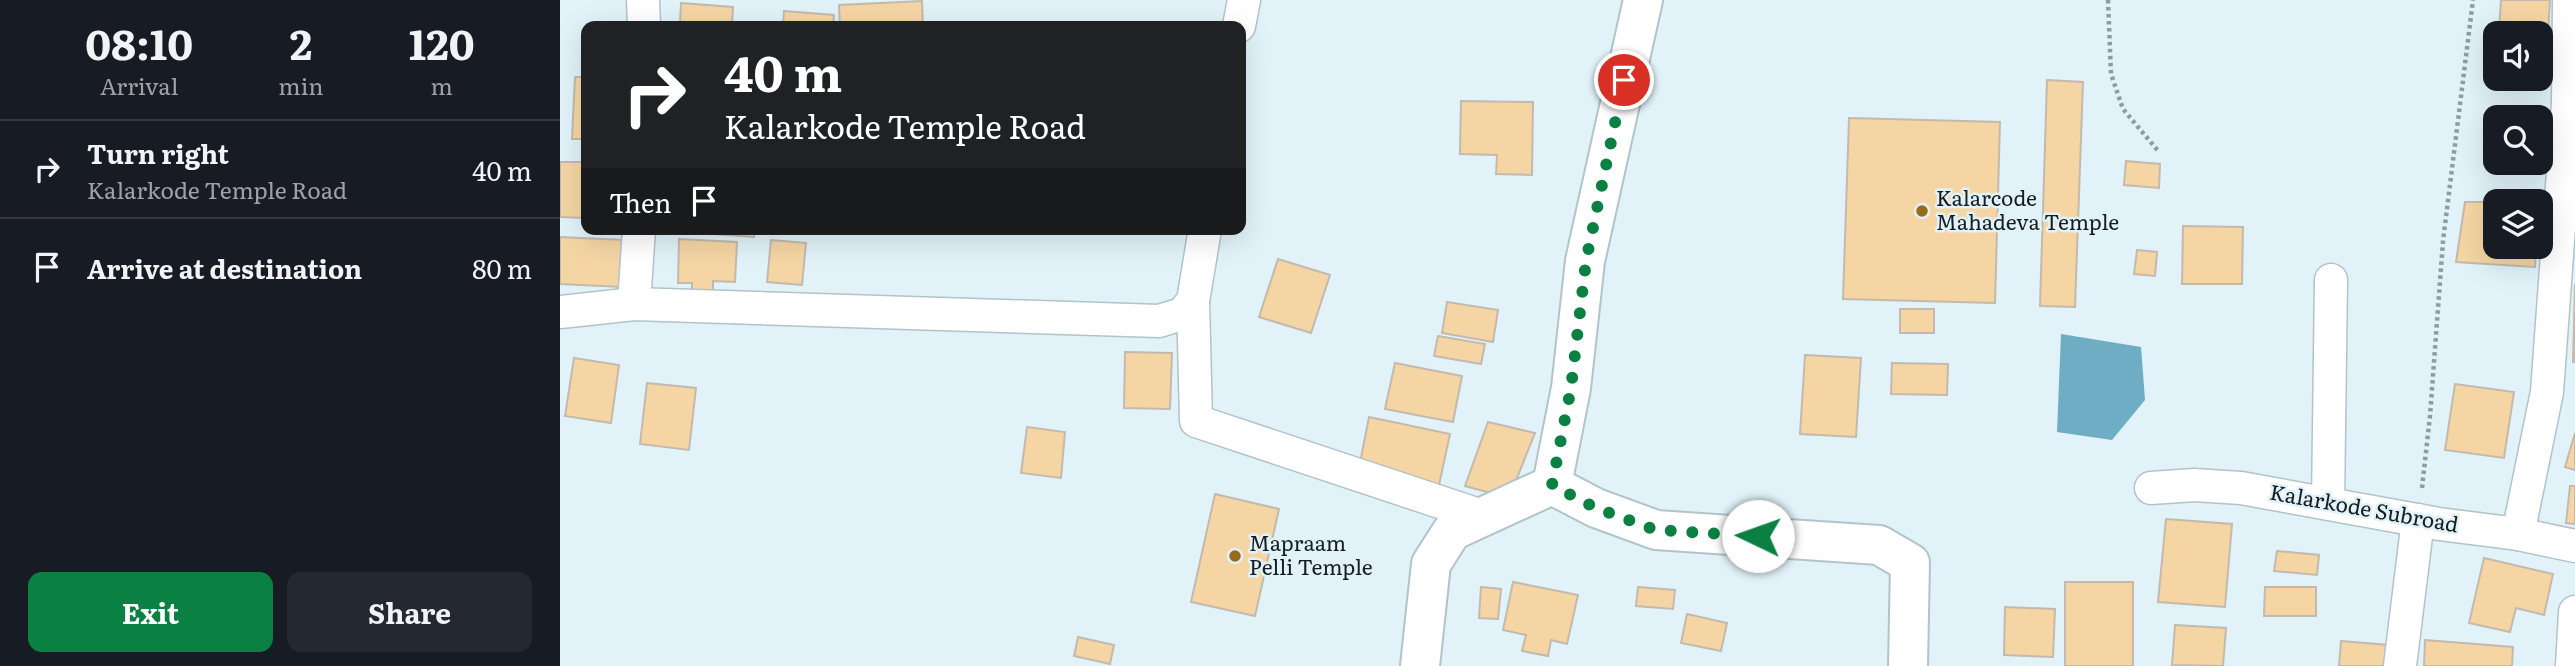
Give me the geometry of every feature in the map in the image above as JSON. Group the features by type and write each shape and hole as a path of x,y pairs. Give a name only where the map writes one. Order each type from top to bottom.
{"main road":[{"path":"1552,485 1571,388 1586,261 1643,0"},
{"path":"1420,666 1431,564 1452,531 1552,485"},
{"path":"1552,485 1596,508 1656,530 1879,545 1910,563 1908,666"}],"street":[{"path":"643,0 644,21"},
{"path":"1240,21 1244,0"},
{"path":"2518,534 2547,392 2568,103 2569,0"},
{"path":"634,304 639,235"},
{"path":"1204,235 1193,301 1196,421 1482,516"},
{"path":"2328,503 2331,280"},
{"path":"560,312 634,304 1159,321 1182,314 1193,301"},
{"name":"Kalarkode Subroad","path":"2151,488 2194,485 2241,488 2575,546"},
{"path":"2400,666 2418,520"},
{"path":"2571,666 2575,612"}],"path":[{"path":"2108,0 2112,74 2123,109 2159,152"},
{"path":"2418,520 2430,416 2443,241 2473,0"}],"water":[{"path":"2061,334 2141,347 2145,400 2112,440 2057,432"}],"building":[{"path":"2501,0 2550,0 2549,21 2500,21"},
{"path":"922,1 923,21 840,21 839,5"},
{"path":"681,3 733,7 732,21 680,21"},
{"path":"784,11 834,15 833,21 783,21"},
{"path":"575,77 581,77 581,139 572,139"},
{"path":"2047,80 2083,82 2075,307 2040,306"},
{"path":"1461,101 1533,102 1532,175 1496,174 1497,155 1460,154"},
{"name":"Kalarcode Mahadeva Temple","path":"1849,118 2000,122 1995,303 1843,299"},
{"path":"2126,161 2160,164 2159,188 2124,185"},
{"path":"560,162 581,162 581,218 560,217"},
{"path":"2465,202 2483,202 2483,259 2535,259 2535,267 2456,262"},
{"path":"2183,226 2243,227 2242,284 2182,284"},
{"path":"560,237 624,240 622,287 560,284"},
{"path":"679,239 737,242 735,282 713,281 713,297 692,296 692,283 678,283"},
{"path":"771,240 806,243 802,285 767,282"},
{"path":"2137,250 2157,252 2155,276 2134,274"},
{"path":"1278,259 1330,275 1311,333 1259,317"},
{"path":"2575,284 2575,362 2573,362"},
{"path":"1447,302 1498,310 1493,342 1442,333"},
{"path":"1900,309 1934,309 1934,333 1900,333"},
{"path":"1438,336 1485,344 1481,364 1434,356"},
{"path":"1125,352 1172,353 1170,409 1124,408"},
{"path":"1805,355 1861,358 1856,437 1800,434"},
{"path":"574,358 619,365 611,423 565,416"},
{"path":"1395,363 1462,376 1453,422 1385,409"},
{"path":"1892,363 1948,364 1947,395 1891,394"},
{"path":"647,383 696,388 689,450 640,444"},
{"path":"2455,384 2514,392 2504,458 2445,450"},
{"path":"1369,417 1450,434 1439,485 1359,468"},
{"path":"1488,422 1535,433 1509,498 1465,486"},
{"path":"1027,427 1065,432 1061,478 1021,473"},
{"path":"2575,433 2575,470 2565,467"},
{"path":"2570,486 2575,486 2575,524 2566,523"},
{"name":"Mapraam Pelli Temple","path":"1215,494 1279,509 1255,616 1191,602"},
{"path":"2166,519 2232,524 2225,607 2158,602"},
{"path":"2277,551 2319,555 2317,575 2274,571"},
{"path":"2484,558 2553,574 2544,615 2516,608 2510,632 2469,623"},
{"path":"1513,582 1578,595 1567,644 1551,640 1548,656 1522,651 1526,635 1503,630"},
{"path":"2065,582 2133,582 2133,666 2065,666"},
{"path":"1481,587 1501,589 1498,619 1479,618"},
{"path":"1638,587 1675,590 1673,609 1636,606"},
{"path":"2265,587 2316,587 2316,616 2264,616"},
{"path":"2005,607 2055,609 2053,657 2004,655"},
{"path":"1687,614 1727,623 1721,651 1681,643"},
{"path":"2175,625 2226,628 2223,666 2172,665"},
{"path":"1078,637 1114,645 1110,664 1074,656"},
{"path":"2425,640 2513,647 2512,666 2424,666"},
{"path":"2341,641 2389,645 2387,666 2339,666"}],"place":[{"name":"Kalarcode Mahadeva Temple","path":"1922,211"},
{"name":"Mapraam Pelli Temple","path":"1235,556"}],"route":[{"path":"1624,80 1586,261 1571,388 1552,485 1596,508 1656,530 1758,536"}]}
